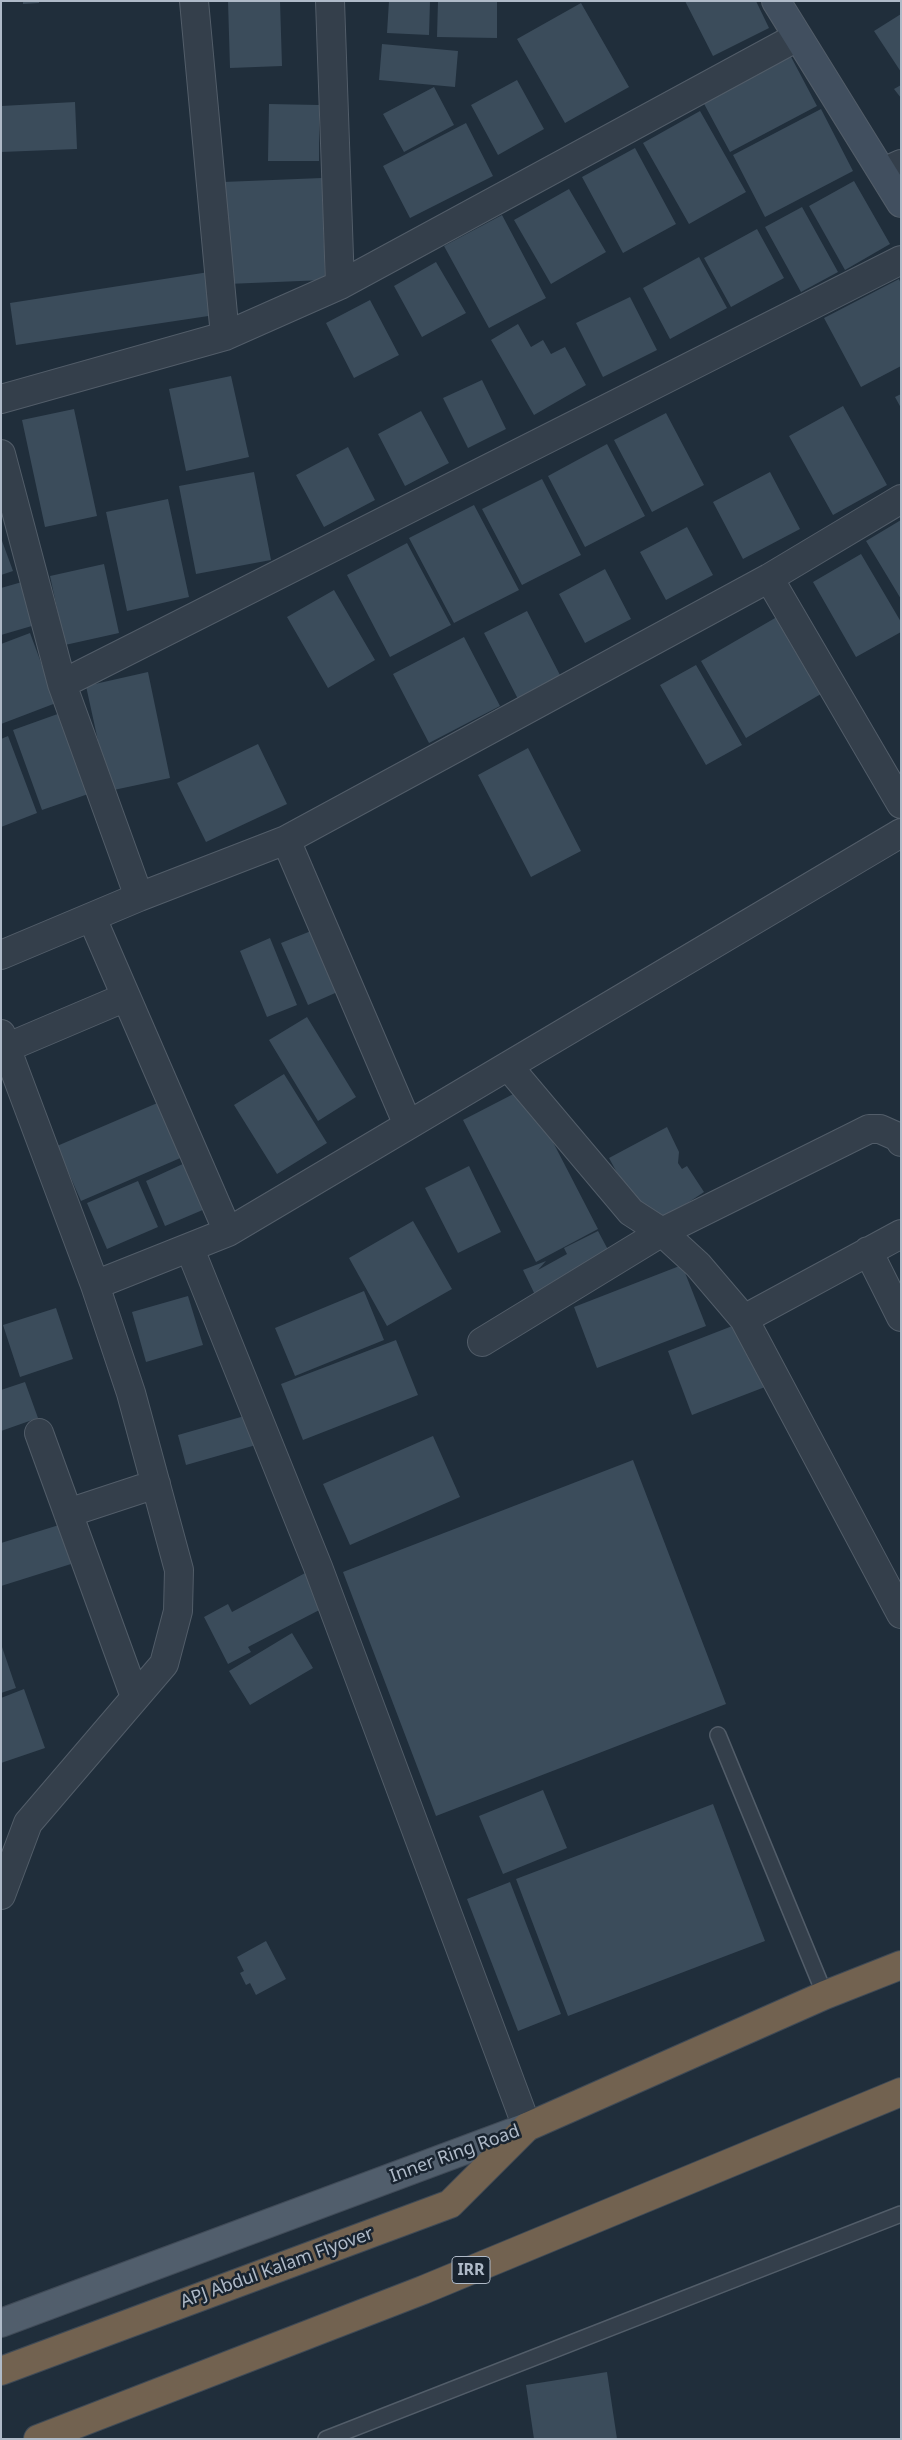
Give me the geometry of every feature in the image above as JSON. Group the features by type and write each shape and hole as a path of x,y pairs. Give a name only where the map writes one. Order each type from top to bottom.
{"highway":[{"name":"Inner Ring Road","path":"527,2127 825,1995 901,1965"},
{"name":"IRR","path":"38,2439 423,2290 901,2092"},
{"name":"APJ Abdul Kalam Flyover","path":"1,2371 450,2204 527,2127"}],"main road":[{"name":"Inner Ring Road","path":"1,2323 527,2127"}],"street":[{"path":"194,1 225,336"},
{"path":"330,1 340,285"},
{"path":"776,1 797,37 892,168 901,203"},
{"path":"1,399 225,336 340,285 797,37"},
{"path":"62,684 901,260"},
{"path":"1,454 62,684 139,897"},
{"path":"1,955 139,897 286,840 769,578 901,499"},
{"path":"769,578 901,804"},
{"path":"95,1285 190,1249 228,1232 901,834"},
{"path":"286,840 408,1125"},
{"path":"92,918 228,1232"},
{"path":"3,1885 28,1823 164,1664 178,1611 178,1570 131,1393 95,1285 4,1041 126,997"},
{"path":"508,1066 631,1212 662,1232 698,1265 744,1319 901,1614"},
{"path":"482,1342 662,1232 869,1129 880,1128 901,1142"},
{"path":"744,1319 901,1234"},
{"path":"190,1249 318,1567 527,2127"},
{"path":"868,1252 901,1317"},
{"path":"39,1433 135,1698"},
{"path":"68,1513 156,1484"}],"lane":[{"path":"718,1734 825,1995"},
{"path":"326,2439 901,2214"}],"building":[{"path":"23,1 39,1 39,3 23,4"},
{"path":"228,1 280,1 282,66 230,68"},
{"path":"389,1 430,1 429,35 387,33"},
{"path":"438,1 497,1 497,38 437,37"},
{"path":"685,1 756,1 769,28 713,56"},
{"path":"581,3 629,87 565,123 517,39"},
{"path":"901,14 901,72 874,31"},
{"path":"382,44 458,51 455,87 379,80"},
{"path":"789,53 817,106 730,152 702,100"},
{"path":"517,80 544,129 498,155 471,105"},
{"path":"901,85 901,98 894,89"},
{"path":"434,87 454,125 404,152 383,114"},
{"path":"75,102 77,149 1,152 1,106"},
{"path":"269,104 319,105 319,161 268,161"},
{"path":"821,109 853,171 765,217 733,155"},
{"path":"700,111 746,192 689,224 643,143"},
{"path":"466,123 493,176 410,218 383,166"},
{"path":"635,148 676,224 623,253 582,177"},
{"path":"322,178 325,280 227,284 223,182"},
{"path":"854,181 890,244 845,270 809,206"},
{"path":"569,189 606,252 551,284 514,220"},
{"path":"802,207 838,272 801,292 765,227"},
{"path":"502,215 546,298 489,328 444,246"},
{"path":"757,229 784,278 731,307 704,258"},
{"path":"699,257 727,308 670,339 643,288"},
{"path":"436,262 466,313 422,337 394,286"},
{"path":"209,272 215,315 16,345 10,303"},
{"path":"899,279 901,284 901,366 861,387 824,318"},
{"path":"630,297 657,350 603,377 576,323"},
{"path":"370,300 399,355 354,378 326,323"},
{"path":"518,324 531,347 543,340 551,354 565,347 586,385 534,415 491,340"},
{"path":"231,376 249,457 186,471 169,389"},
{"path":"482,380 506,429 468,448 443,398"},
{"path":"901,394 901,408 895,397"},
{"path":"843,406 887,485 833,515 789,436"},
{"path":"74,409 97,516 45,527 22,420"},
{"path":"421,411 449,463 405,486 378,434"},
{"path":"666,413 704,485 652,512 614,440"},
{"path":"607,444 645,516 585,547 548,476"},
{"path":"348,447 375,500 324,527 296,475"},
{"path":"254,472 271,560 196,574 179,486"},
{"path":"770,472 800,529 743,559 713,502"},
{"path":"542,479 581,555 522,585 482,509"},
{"path":"168,499 189,597 127,611 106,512"},
{"path":"474,505 519,590 454,623 409,538"},
{"path":"901,520 901,599 866,541"},
{"path":"687,527 713,575 666,600 640,552"},
{"path":"1,538 13,571 1,575"},
{"path":"407,543 451,625 390,657 347,575"},
{"path":"861,554 901,622 901,632 856,657 813,582"},
{"path":"104,564 119,633 65,645 50,576"},
{"path":"605,569 631,619 585,643 559,594"},
{"path":"29,580 42,623 1,635 1,588"},
{"path":"334,590 375,660 328,688 287,617"},
{"path":"527,611 561,677 518,699 484,633"},
{"path":"782,614 826,691 746,738 701,661"},
{"path":"30,633 56,703 1,724 1,644"},
{"path":"464,637 500,706 429,743 393,674"},
{"path":"696,665 742,745 706,765 660,685"},
{"path":"148,672 170,778 109,791 86,686"},
{"path":"66,711 94,792 42,810 13,730"},
{"path":"8,736 37,813 1,827 1,739"},
{"path":"258,744 287,804 206,842 177,783"},
{"path":"528,748 581,851 531,877 478,775"},
{"path":"316,929 342,990 308,1005 281,943"},
{"path":"270,938 297,1005 267,1017 240,951"},
{"path":"307,1017 356,1097 318,1121 269,1040"},
{"path":"284,1074 327,1143 277,1174 234,1105"},
{"path":"525,1088 598,1229 536,1262 463,1120"},
{"path":"162,1101 185,1156 81,1201 57,1146"},
{"path":"667,1127 679,1152 678,1163 682,1169 687,1166 704,1192 659,1222 634,1204 609,1158"},
{"path":"185,1163 205,1209 165,1226 146,1181"},
{"path":"469,1166 501,1232 458,1253 425,1188"},
{"path":"138,1181 158,1227 107,1249 87,1203"},
{"path":"413,1221 452,1289 387,1326 349,1258"},
{"path":"598,1231 613,1259 537,1299 523,1270 546,1261 538,1270 567,1254 564,1248"},
{"path":"682,1265 706,1326 597,1368 574,1307"},
{"path":"364,1291 384,1340 295,1376 275,1328"},
{"path":"188,1296 203,1345 146,1362 132,1312"},
{"path":"56,1308 73,1359 20,1377 3,1325"},
{"path":"740,1323 765,1387 692,1415 668,1351"},
{"path":"396,1340 418,1395 303,1440 281,1384"},
{"path":"25,1382 38,1418 1,1431 1,1390"},
{"path":"248,1415 256,1445 186,1465 178,1435"},
{"path":"433,1436 460,1497 350,1545 323,1484"},
{"path":"633,1460 726,1704 436,1816 343,1572"},
{"path":"59,1525 71,1564 1,1586 1,1543"},
{"path":"309,1571 327,1606 248,1647 251,1652 228,1664 204,1617 228,1604 232,1612"},
{"path":"292,1633 313,1668 250,1705 229,1671"},
{"path":"1,1644 16,1688 1,1693"},
{"path":"24,1689 45,1748 1,1763 1,1698"},
{"path":"543,1790 567,1848 503,1874 479,1816"},
{"path":"713,1804 765,1941 568,2016 516,1879"},
{"path":"510,1882 561,2014 518,2031 467,1899"},
{"path":"266,1941 286,1979 256,1995 250,1983 246,1985 240,1973 244,1971 237,1957"},
{"path":"607,2372 617,2439 534,2439 526,2385"}]}
